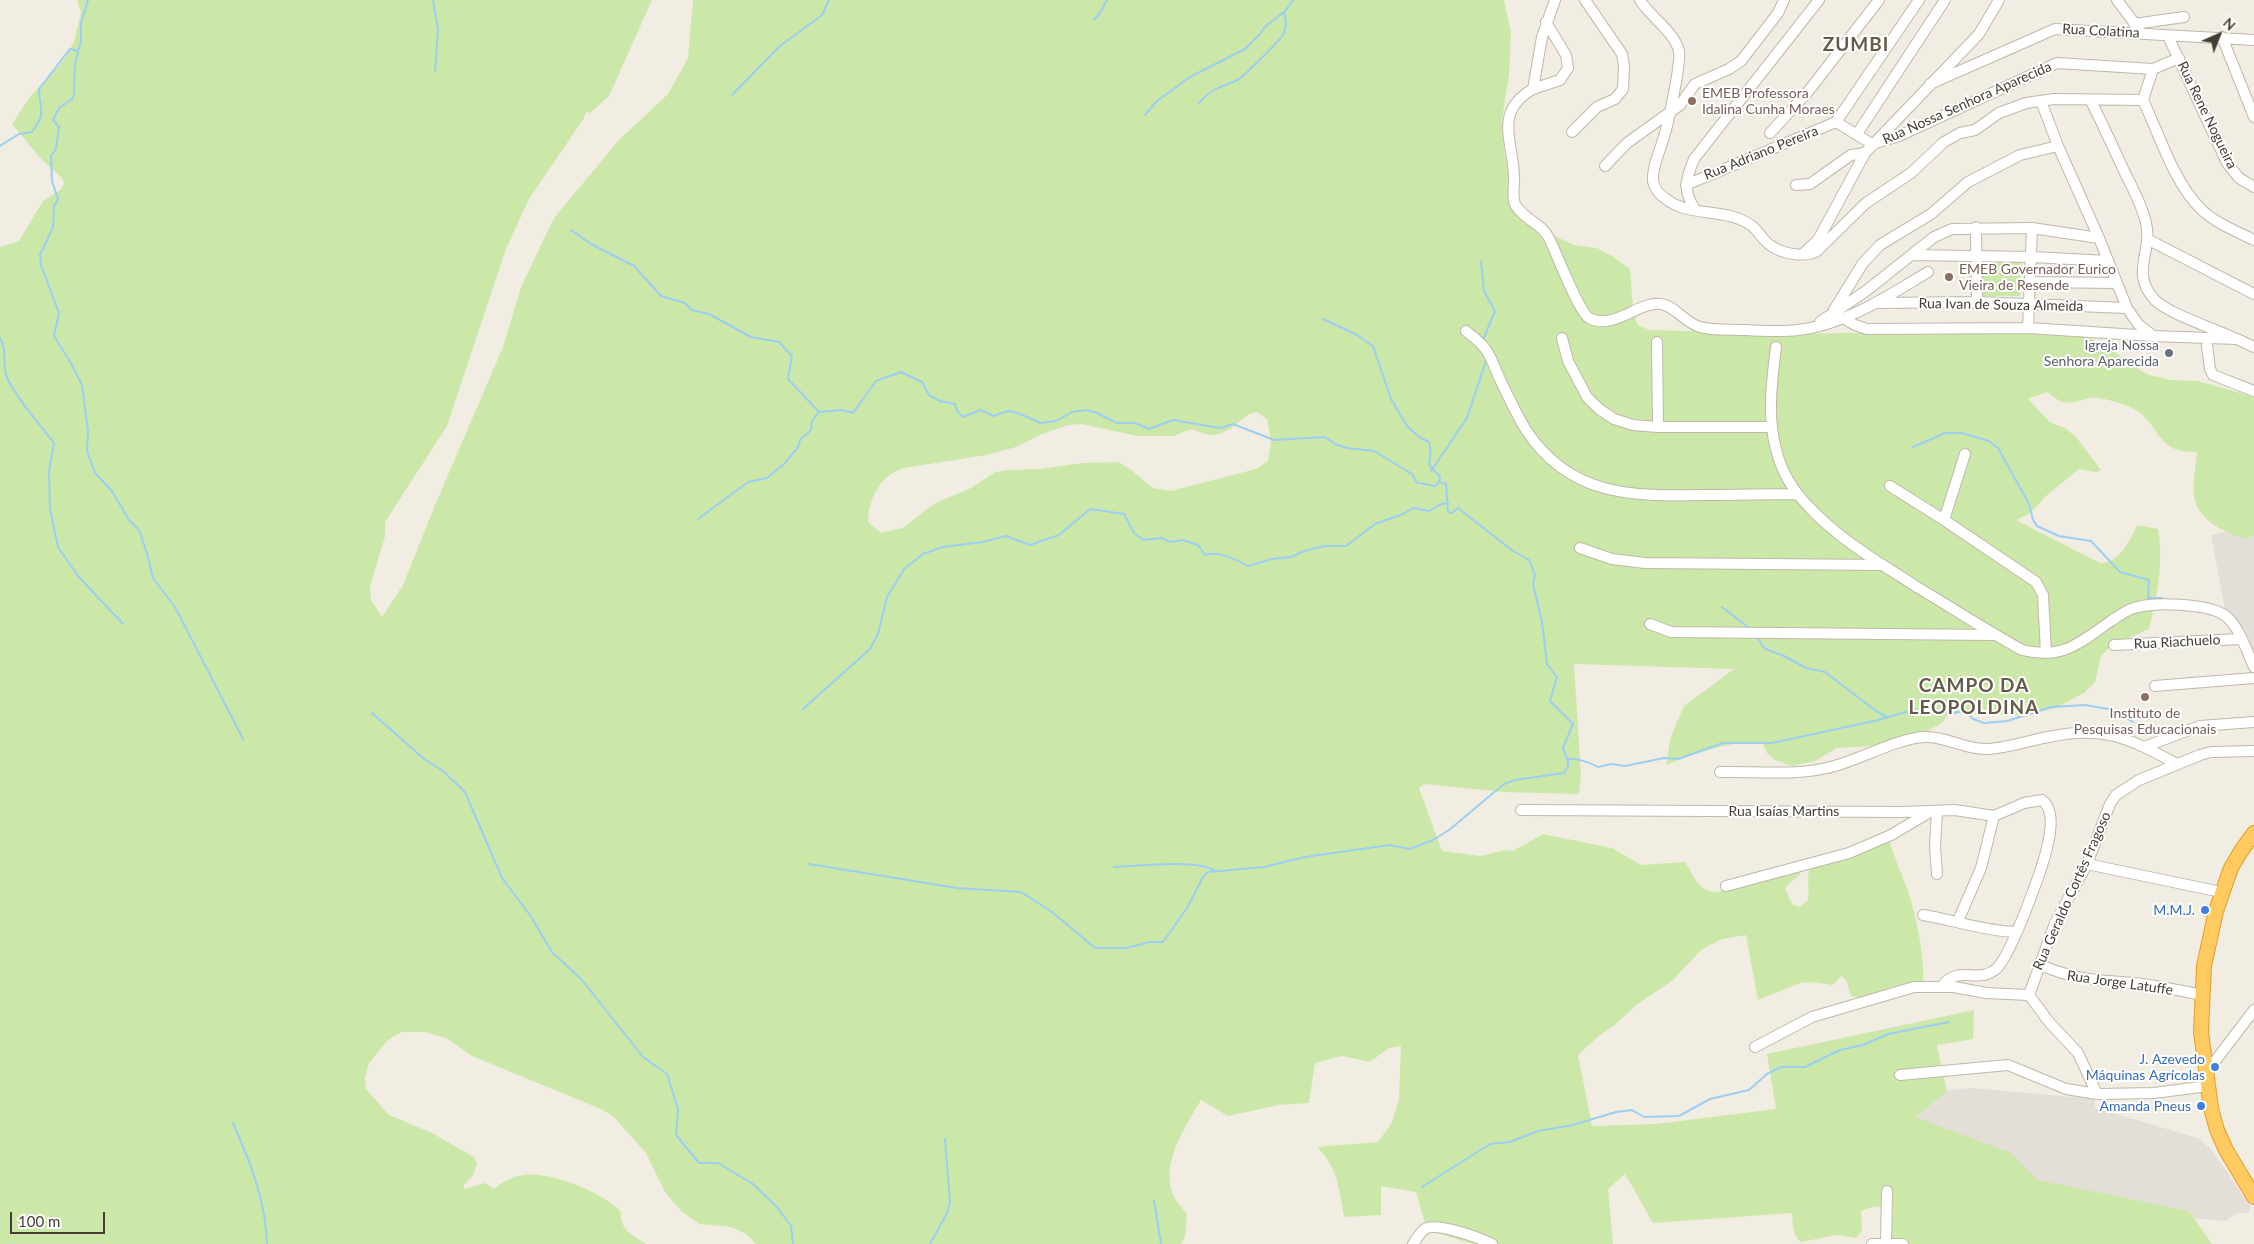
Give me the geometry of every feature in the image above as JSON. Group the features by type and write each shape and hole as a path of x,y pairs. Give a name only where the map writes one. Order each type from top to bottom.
{"highway":[{"path":"2254,834 2240,851 2221,892 2204,966 2201,1032 2213,1115 2226,1150 2254,1197"},
{"path":"2226,1150 2254,1187"}],"street":[{"path":"1533,89 1542,37 1555,0"},
{"path":"1572,132 1597,107 1615,98 1623,89 1624,66 1622,54 1585,0"},
{"path":"1640,0 1678,46 1679,54 1670,112 1653,174 1653,183 1665,199 1674,204 1734,217 1744,221 1771,246 1780,250 1802,254 1818,252 1866,202 1911,173 1952,136 1975,130 1992,116 2041,101 2064,99 2091,101 2144,100"},
{"path":"1605,166 1626,143 1680,105 1695,84 1729,69 1741,61 1778,13 1784,0"},
{"path":"1695,210 1686,192 1686,185 1694,160 1701,147 1756,82 1819,0"},
{"path":"1770,133 1807,93 1879,0"},
{"path":"1872,144 1836,122 1919,0"},
{"path":"1856,134 1945,0"},
{"path":"1802,254 1818,240 1853,172 1865,153 1979,34 1999,0"},
{"path":"2117,0 2143,33"},
{"path":"2134,24 2184,17"},
{"path":"1546,22 1566,55 1568,68 1567,73 1560,80 1533,89 1521,96 1515,103 1508,126 1508,140 1514,176 1514,203 1538,224 1549,237 1580,308 1589,318 1596,321 1618,318 1654,305 1667,306 1694,325 1706,328 1790,331 1811,328 1843,318 1876,303 1928,272"},
{"name":"Rua Colatina","path":"1930,84 2055,29 2254,40"},
{"name":"Rua Rene Nogueira","path":"2168,36 2227,163 2239,178 2254,187"},
{"path":"2222,37 2254,117"},
{"name":"Rua Nossa Senhora Aparecida","path":"1872,144 1899,136 2057,63 2072,62 2153,69 2179,58"},
{"path":"2153,69 2144,100 2178,178 2188,195 2201,210 2218,222 2254,240"},
{"path":"2041,101 2126,308 2138,324 2153,336"},
{"path":"2091,101 2136,196 2146,225 2147,238 2142,266 2143,282 2154,300 2162,307 2254,347"},
{"name":"Rua Adriano Pereira","path":"1686,185 1836,122"},
{"path":"1832,313 1863,263 1880,245 1931,214 1960,187 2007,160 2058,146"},
{"path":"1796,185 1810,184 1851,155 1865,153"},
{"path":"1811,328 1866,291 1910,255 1944,231 1960,227 2032,228 2098,238"},
{"path":"1976,227 1977,302"},
{"path":"2028,328 2032,228"},
{"path":"2147,238 2254,294"},
{"path":"1910,255 2032,257 2108,261"},
{"path":"2031,282 2116,283"},
{"name":"Rua Ivan de Souza Almeida","path":"1876,303 1977,302 2126,308"},
{"path":"1843,318 1867,329 2028,328 2237,339"},
{"path":"1466,331 1479,341 1488,353 1521,422 1533,440 1548,456 1569,473 1590,484 1613,492 1644,496 1797,494"},
{"path":"1562,338 1576,376 1587,397 1598,409 1614,419 1633,425 1772,427"},
{"path":"1657,342 1658,426"},
{"path":"2207,346 2210,369 2213,375 2254,391"},
{"path":"1776,347 1772,394 1772,427 1781,464 1797,494 1826,524 1882,565 2022,650 2035,653 2063,652 2074,647 2130,609 2159,604 2188,606 2218,612 2226,616 2254,667"},
{"path":"1944,520 1965,454"},
{"path":"1890,486 2028,576 2040,588 2043,595 2046,653"},
{"path":"1580,548 1612,559 1645,563 1882,565"},
{"path":"1650,624 1671,632 1994,634"},
{"name":"Rua Riachuelo","path":"2114,645 2240,639"},
{"path":"2156,686 2254,678"},
{"path":"2144,747 2200,726 2254,722"},
{"path":"1720,772 1798,771 1826,768 1912,739 1926,737 1990,749 2053,736 2094,731 2106,733 2144,747 2178,764"},
{"name":"Rua Geraldo Cortês Fragoso","path":"2029,995 2039,964 2056,923 2087,864 2110,804 2116,795 2139,780 2211,752 2254,750"},
{"path":"1941,987 1950,977 1956,975 1980,976 2000,965 2030,898 2048,843 2049,809 2042,800 2024,802 1994,816 1981,868 1958,921"},
{"name":"Rua Isaías Martins","path":"1521,810 1970,811 1994,816"},
{"path":"1726,886 1849,852 1891,835 1934,811 1937,874"},
{"path":"2087,864 2221,892"},
{"path":"1923,915 1958,921 1992,931 2016,932"},
{"name":"Rua Jorge Latuffe","path":"2039,964 2060,974 2079,978 2150,985 2204,994"},
{"path":"1755,1047 1812,1017 1907,988 1941,987 1986,993 2029,995 2049,1022 2078,1053 2097,1094"},
{"path":"1900,1075 2008,1065 2066,1089 2097,1094 2154,1093 2207,1079 2254,1010"},
{"path":"1886,1243 1887,1191"},
{"path":"1413,1244 1420,1232 1431,1227 1471,1234 1492,1244"},
{"path":"1872,1244 1903,1244"}],"shaded area":[{"path":"2254,525 2254,662 2225,609 2211,535"},
{"path":"1971,1088 2095,1099 2095,1108 2198,1138 2212,1150 2250,1206 2249,1213 2237,1213 2225,1221 1892,1192 1902,1095"}],"green space":[{"path":"77,0 652,0 609,96 590,113 586,112 584,118 529,199 506,249 447,426 385,522 385,536 370,587 371,600 382,617 403,585 503,347 521,287 554,218 619,140 668,94 688,58 693,0 1504,0 1511,33 1509,74 1502,120 1504,151 1510,176 1512,205 1552,235 1574,245 1597,248 1630,269 1633,309 1637,324 1649,330 1800,334 1979,330 2080,334 2106,345 2133,366 2149,375 2170,380 2198,381 2254,397 2254,535 2246,539 2215,526 2202,515 2198,508 2193,488 2197,452 2173,448 2160,437 2143,415 2134,409 2100,398 2090,398 2077,402 2063,402 2047,392 2028,399 2050,422 2065,428 2076,437 2101,470 2096,472 2079,469 2046,496 2031,513 2016,520 2100,563 2113,559 2123,550 2137,525 2158,529 2160,541 2159,579 2149,629 2111,646 2101,656 2095,682 2084,693 2056,708 2023,716 1959,713 1947,716 1942,723 1925,732 1871,746 1837,748 1815,761 1792,766 1775,760 1767,753 1762,742 1737,743 1701,752 1666,765 1671,736 1684,706 1734,669 1574,664 1581,775 1579,794 1503,792 1424,784 1419,788 1442,851 1481,856 1505,850 1513,851 1543,834 1612,848 1641,865 1685,862 1701,886 1717,892 1797,869 1801,873 1785,888 1792,904 1799,907 1808,900 1810,868 1889,840 1914,910 1923,961 1923,984 1894,986 1860,998 1851,996 1846,980 1841,976 1833,985 1812,982 1800,983 1758,1000 1746,935 1722,939 1702,949 1672,981 1636,1005 1578,1055 1592,1126 1656,1124 1776,1109 1767,1054 1974,1010 1973,1039 1937,1045 1947,1092 1915,1117 2011,1153 2037,1180 2189,1211 2212,1244 1890,1244 1893,1206 1872,1207 1861,1211 1862,1231 1856,1238 1837,1235 1801,1242 1794,1233 1792,1213 1653,1223 1625,1174 1608,1189 1613,1244 1473,1244 1427,1230 1416,1192 1381,1186 1381,1215 1344,1217 1339,1187 1333,1171 1317,1147 1378,1142 1391,1124 1399,1100 1401,1046 1389,1048 1370,1062 1342,1056 1315,1063 1309,1103 1279,1105 1228,1116 1201,1100 1177,1144 1170,1168 1173,1195 1187,1215 1185,1236 1181,1244 756,1244 746,1234 731,1227 699,1224 681,1211 665,1192 646,1153 614,1117 601,1109 472,1056 446,1038 425,1032 402,1032 388,1040 369,1063 365,1078 366,1089 389,1115 432,1133 474,1157 477,1164 473,1175 464,1185 464,1189 485,1183 494,1189 508,1179 525,1175 548,1176 562,1180 590,1191 613,1205 621,1212 625,1228 646,1244 0,1244 0,247 19,241 43,201 60,190 64,184 62,178 40,158 12,124 29,98 63,61 74,42 81,12","holes":["1257,412 1267,419 1271,441 1268,461 1256,469 1171,491 1153,488 1130,469 1118,462 1082,463 1040,469 1008,470 995,472 971,488 940,501 903,528 881,533 868,522 871,504 877,489 888,476 896,471 904,468 986,455 1016,447 1042,434 1068,425 1081,424 1138,436 1174,436 1191,429 1209,435 1219,434 1230,429 1249,414"]},
{"path":"1983,258 2022,260 2020,296 1982,296"}],"waterway":[{"path":"88,0 81,23 81,41 75,63 74,94 72,99 59,108 53,120 59,127 56,149 51,156 52,181 58,199 54,206 53,227 40,255 41,265 59,313 54,336 82,385 88,431 87,451 95,473 112,491 129,520 139,530 153,578 175,607 243,739"},
{"path":"433,0 438,29 435,72"},
{"path":"732,95 780,46 822,15 829,0"},
{"path":"1094,20 1107,0"},
{"path":"1145,115 1157,101 1190,77 1245,49 1266,26 1285,11 1293,0"},
{"path":"1199,103 1214,90 1239,79 1275,44 1283,35 1285,29 1284,12"},
{"path":"0,146 19,134 32,132 41,114 39,89 70,49 78,51"},
{"path":"571,230 591,244 634,266 661,296 685,303 692,310 709,314 751,337 779,342 792,356 788,379 819,412 842,410 853,413 876,381 901,372 922,382 929,395 940,401 955,404 957,411 963,417 981,410 993,416 1008,411 1041,423 1056,421 1072,412 1087,410 1117,423 1135,423 1149,429 1173,420 1220,428 1233,424 1274,440 1325,437 1335,444 1347,448 1374,451 1412,474 1417,483 1436,486 1439,482"},
{"path":"1481,261 1484,291 1495,311 1483,340"},
{"path":"1323,319 1357,335 1373,346 1391,399 1407,426 1419,437 1429,442 1429,464 1440,476 1439,482"},
{"path":"0,338 4,348 5,370 8,380 24,405 54,443 49,471 50,509 58,547 78,576 123,624"},
{"path":"1431,471 1467,418 1487,358"},
{"path":"698,519 748,482 767,478 785,463 798,447 800,440 811,430 812,421 819,412"},
{"path":"1913,447 1945,433 1962,433 1989,441 1998,448 2029,504 2033,520 2037,526 2059,536 2091,541 2120,572 2149,580 2148,598 2162,598"},
{"path":"809,864 957,888 1021,892 1052,912 1095,948 1127,948 1149,942 1163,942 1187,908 1203,877 1208,872 1264,867 1305,857 1390,845 1410,849 1433,840 1449,830 1504,784 1515,780 1564,773 1568,766 1568,760 1563,748 1573,724 1550,701 1557,677 1547,664 1542,622 1533,584 1535,575 1529,560 1513,551 1458,508 1452,513 1448,512 1446,484 1439,482"},
{"path":"803,709 870,649 878,634 887,597 904,569 923,554 942,547 983,542 1006,536 1030,545 1059,535 1090,509 1124,514 1134,533 1143,540 1162,538 1170,542 1183,540 1198,545 1205,555 1222,555 1248,566 1272,559 1291,557 1304,551 1325,546 1346,546 1375,524 1403,514 1413,508 1429,511 1441,504 1448,503"},
{"path":"1722,607 1749,628"},
{"path":"1756,636 1765,649 1784,656 1806,668 1825,672 1876,711 1887,717"},
{"path":"1569,759 1584,761 1598,767 1611,764 1625,766 1664,758 1678,759 1723,743 1772,743 1874,721 1913,710 1954,713 1965,711 1973,719 1984,723 2007,721 2051,707 2085,705 2114,710 2133,722"},
{"path":"372,713 424,759 443,771 465,792 502,878 530,915 552,952 582,980 643,1057 667,1074 678,1109 676,1135 699,1163 718,1163 753,1184 777,1207 791,1226 793,1244"},
{"path":"1114,867 1182,864 1207,867 1215,871"},
{"path":"1422,1187 1490,1144 1510,1142 1538,1131 1573,1125 1616,1112 1632,1110 1644,1117 1679,1116 1710,1099 1749,1090 1767,1074 1781,1067 1805,1067 1840,1050 1863,1045 1888,1034 1949,1022"},
{"path":"233,1123 256,1182 264,1212 267,1244"},
{"path":"930,1244 947,1213 950,1202 945,1139"},
{"path":"1154,1200 1161,1244"}],"place":[{"name":"EMEB Professora Idalina Cunha Moraes","path":"1692,101"},
{"name":"EMEB Governador Eurico Vieira de Resende","path":"1949,277"},
{"name":"Igreja Nossa Senhora Aparecida","path":"2169,353"},
{"name":"Instituto de Pesquisas Educacionais","path":"2145,697"},
{"name":"M.M.J.","path":"2205,910"},
{"name":"J. Azevedo Máquinas Agrícolas","path":"2215,1067"},
{"name":"Amanda Pneus","path":"2201,1106"}],"district":[{"name":"ZUMBI","path":"1856,45"},
{"name":"CAMPO DA LEOPOLDINA","path":"1974,697"}]}
